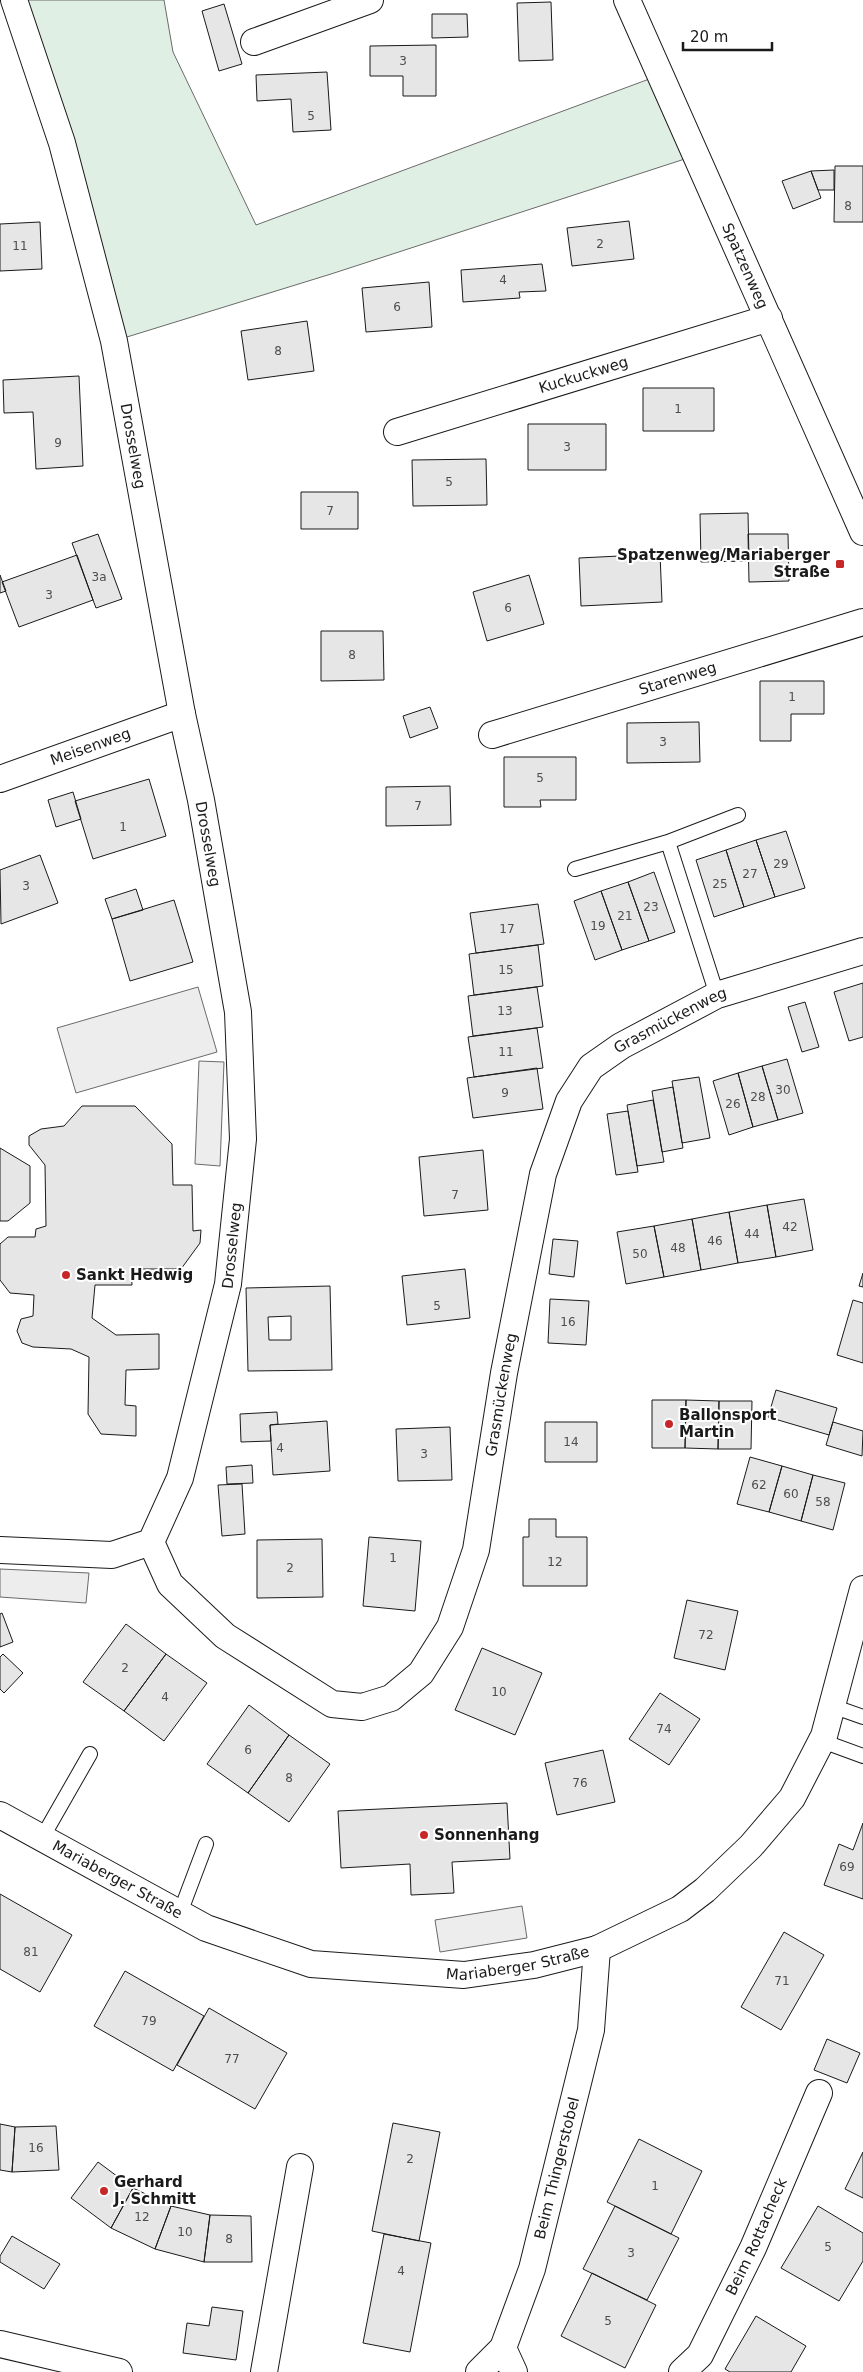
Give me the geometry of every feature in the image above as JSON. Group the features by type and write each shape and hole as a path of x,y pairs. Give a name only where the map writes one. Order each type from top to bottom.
{"street":[{"name":"Drosselweg","path":"14,0 62,143 114,341 182,714 201,800 238,1012 243,1139 228,1284 180,1478 151,1542"},
{"path":"254,42 370,0"},
{"name":"Spatzenweg","path":"626,0 863,532"},
{"name":"Kuckuckweg","path":"397,432 768,318"},
{"name":"Starenweg","path":"492,735 863,622"},
{"name":"Meisenweg","path":"0,779 182,714"},
{"name":"Grasmückenweg","path":"151,1542 170,1584 225,1636 332,1704 362,1707 391,1698 421,1673 450,1627 476,1550 504,1373 543,1174 569,1101 591,1067 621,1046 717,995 863,951"},
{"path":"0,1550 112,1554 151,1542"},
{"name":"Mariaberger Straße","path":"0,1814 206,1928 311,1964 392,1972 464,1975 534,1965 597,1948 680,1909 705,1890 751,1846 792,1798 822,1741 863,1589"},
{"name":"Beim Thingerstobel","path":"479,2372 503,2348 532,2269 591,2030 597,1948"},
{"name":"Beim Rottacheck","path":"682,2372 700,2355 718,2319 753,2248 820,2093"},
{"path":"264,2372 300,2167"},
{"path":"0,2344 105,2370"},
{"path":"503,2348 514,2372"}],"lane":[{"path":"576,869 668,842 738,816"},
{"path":"668,842 717,995"},
{"path":"832,1706 863,1717"},
{"path":"822,1741 863,1756"},
{"path":"42,1838 90,1754"},
{"path":"180,1913 206,1844"}],"green space":[{"path":"14,0 164,0 173,52 256,225 660,75 697,155 331,274 114,341"}],"shaded area":[{"path":"198,987 217,1052 76,1093 57,1028"},
{"path":"199,1061 224,1062 220,1166 195,1164"},
{"path":"0,1569 89,1573 86,1603 0,1597"},
{"path":"522,1906 527,1938 440,1952 435,1920"}],"building":[{"path":"551,2 553,60 519,61 517,3"},
{"path":"224,4 242,64 219,71 202,11"},
{"path":"432,14 467,14 468,37 432,38"},
{"path":"436,45 436,96 403,96 403,76 370,76 370,46"},
{"path":"327,72 331,130 293,132 291,99 257,101 256,75"},
{"path":"835,166 863,166 863,222 834,222"},
{"path":"834,170 834,190 818,190 811,171"},
{"path":"811,171 821,198 793,209 782,181"},
{"path":"629,221 634,259 572,266 567,228"},
{"path":"40,222 42,269 0,271 0,224"},
{"path":"542,264 546,291 519,292 520,298 463,302 461,270"},
{"path":"429,282 432,327 366,332 362,288"},
{"path":"307,321 314,371 248,380 241,331"},
{"path":"79,376 83,466 36,469 33,412 4,413 3,380"},
{"path":"643,388 714,388 714,431 643,431"},
{"path":"528,424 606,424 606,470 528,470"},
{"path":"486,459 487,505 413,506 412,460"},
{"path":"301,492 358,492 358,529 301,529"},
{"path":"748,513 749,561 701,562 700,514"},
{"path":"98,534 122,599 96,608 72,543"},
{"path":"748,534 788,534 789,581 749,582"},
{"path":"660,554 662,602 581,606 579,558"},
{"path":"77,555 93,600 19,627 2,582"},
{"path":"0,575 6,591 0,593"},
{"path":"529,575 544,624 487,641 473,592"},
{"path":"321,631 383,631 384,680 321,681"},
{"path":"760,681 824,681 824,714 791,714 791,741 760,741"},
{"path":"430,707 438,728 410,738 403,716"},
{"path":"699,722 700,762 627,763 627,723"},
{"path":"504,757 576,757 576,800 540,800 541,807 504,807"},
{"path":"149,779 166,836 93,859 75,801"},
{"path":"450,786 451,825 386,826 386,787"},
{"path":"73,792 81,819 56,827 48,800"},
{"path":"786,831 805,888 775,897 756,840"},
{"path":"756,840 775,897 744,907 726,850"},
{"path":"726,850 744,907 714,917 696,860"},
{"path":"40,855 58,903 1,924 0,870"},
{"path":"654,872 675,932 649,941 628,882"},
{"path":"628,882 649,941 622,950 601,891"},
{"path":"136,889 143,910 112,919 105,899"},
{"path":"601,891 622,950 595,960 574,901"},
{"path":"174,900 193,962 130,981 112,919"},
{"path":"538,904 544,944 476,953 470,913"},
{"path":"538,945 543,986 474,995 469,954"},
{"path":"863,983 863,1037 849,1041 834,992"},
{"path":"537,987 543,1027 473,1036 468,996"},
{"path":"805,1002 819,1047 802,1052 788,1007"},
{"path":"537,1028 543,1068 474,1077 468,1037"},
{"path":"787,1059 803,1113 778,1120 762,1066"},
{"path":"762,1066 778,1120 753,1127 738,1073"},
{"path":"537,1068 543,1109 473,1118 467,1078"},
{"path":"738,1073 753,1127 729,1135 713,1081"},
{"path":"699,1077 710,1138 682,1143 672,1081"},
{"path":"673,1087 683,1148 662,1152 652,1091"},
{"path":"653,1100 664,1162 637,1166 627,1105"},
{"name":"Sankt Hedwig","path":"82,1106 135,1106 172,1144 173,1185 192,1185 193,1231 201,1230 200,1243 181,1269 131,1269 132,1285 95,1285 92,1318 116,1335 159,1334 159,1369 126,1370 125,1405 136,1406 136,1436 101,1434 88,1414 89,1357 71,1349 33,1347 22,1343 17,1331 21,1319 33,1316 34,1295 10,1293 0,1280 0,1244 8,1237 35,1237 36,1229 46,1226 45,1165 29,1145 29,1136 41,1129 64,1126"},
{"path":"628,1111 638,1172 616,1175 607,1114"},
{"path":"0,1148 30,1166 30,1203 8,1221 0,1221"},
{"path":"483,1150 488,1210 424,1216 419,1157"},
{"path":"804,1199 813,1250 776,1257 767,1205"},
{"path":"767,1205 776,1257 738,1263 729,1212"},
{"path":"729,1212 738,1263 701,1270 692,1219"},
{"path":"692,1219 701,1270 664,1277 654,1226"},
{"path":"654,1226 664,1277 626,1284 617,1232"},
{"path":"553,1239 578,1241 574,1277 549,1274"},
{"path":"465,1269 470,1318 407,1325 402,1276"},
{"path":"863,1273 863,1287 859,1286"},
{"path":"330,1286 332,1370 248,1371 246,1288","holes":["291,1316 291,1340 269,1340 268,1317"]},
{"path":"550,1299 589,1301 586,1345 548,1343"},
{"path":"853,1300 863,1303 863,1363 837,1355"},
{"path":"776,1390 837,1408 829,1435 768,1417"},
{"name":"Ballonsport Martin","path":"652,1400 686,1400 685,1448 652,1448"},
{"path":"686,1400 719,1401 718,1449 685,1448"},
{"path":"719,1401 752,1401 751,1449 718,1449"},
{"path":"277,1412 278,1424 270,1425 271,1441 241,1442 240,1414"},
{"path":"327,1421 330,1471 273,1475 270,1425"},
{"path":"545,1422 597,1422 597,1462 545,1462"},
{"path":"833,1422 863,1431 862,1456 826,1445"},
{"path":"450,1427 452,1480 398,1481 396,1429"},
{"path":"750,1457 782,1466 769,1512 737,1504"},
{"path":"252,1465 253,1483 227,1484 226,1467"},
{"path":"782,1466 813,1475 801,1521 769,1512"},
{"path":"813,1475 845,1483 833,1530 801,1521"},
{"path":"242,1484 245,1534 222,1536 218,1485"},
{"path":"529,1519 556,1519 556,1537 587,1537 587,1586 523,1586 523,1537 529,1537"},
{"path":"369,1537 421,1541 415,1611 363,1606"},
{"path":"322,1539 323,1597 257,1598 257,1540"},
{"path":"687,1600 738,1611 725,1670 674,1658"},
{"path":"2,1613 13,1642 0,1647 0,1614"},
{"path":"126,1624 166,1654 124,1711 83,1682"},
{"path":"482,1648 542,1673 515,1735 455,1710"},
{"path":"3,1654 23,1673 4,1693 0,1689 0,1657"},
{"path":"166,1654 207,1683 164,1741 124,1711"},
{"path":"660,1693 700,1719 669,1765 629,1739"},
{"path":"249,1705 289,1735 248,1793 207,1764"},
{"path":"289,1735 330,1764 289,1822 248,1793"},
{"path":"603,1750 615,1802 557,1815 545,1763"},
{"name":"Sonnenhang","path":"507,1803 510,1859 452,1862 454,1893 411,1895 410,1864 341,1868 338,1811"},
{"path":"863,1823 863,1899 824,1885 839,1844 853,1850"},
{"path":"0,1894 72,1935 40,1992 0,1969"},
{"path":"784,1932 824,1955 781,2030 741,2007"},
{"path":"125,1971 204,2016 173,2071 94,2026"},
{"path":"209,2008 287,2053 255,2109 177,2065"},
{"path":"827,2039 860,2053 847,2083 814,2070"},
{"path":"393,2123 440,2132 419,2241 372,2231"},
{"path":"0,2124 15,2127 12,2172 0,2170"},
{"path":"56,2126 59,2170 12,2172 15,2127"},
{"path":"639,2139 702,2171 671,2234 607,2202"},
{"path":"863,2152 863,2198 845,2189"},
{"path":"98,2162 133,2188 111,2228 71,2198"},
{"path":"133,2188 171,2206 155,2249 111,2228"},
{"path":"171,2206 210,2215 204,2262 155,2249"},
{"path":"615,2206 679,2238 647,2300 583,2269"},
{"path":"818,2206 863,2233 863,2261 839,2301 781,2268"},
{"path":"210,2215 251,2216 252,2262 204,2262"},
{"path":"384,2234 431,2243 410,2352 363,2343"},
{"path":"12,2236 60,2264 44,2289 0,2262 0,2256"},
{"path":"592,2273 656,2305 625,2368 561,2336"},
{"path":"212,2307 243,2311 236,2360 183,2353 187,2323 209,2326"},
{"path":"756,2316 806,2346 791,2372 730,2372 725,2369"}],"place":[{"name":"Spatzenweg/Mariaberger Straße","path":"840,564"},
{"name":"Sankt Hedwig","path":"66,1275"},
{"name":"Ballonsport Martin","path":"669,1424"},
{"name":"Sonnenhang","path":"424,1835"},
{"name":"Gerhard J. Schmitt","path":"104,2191"}]}
